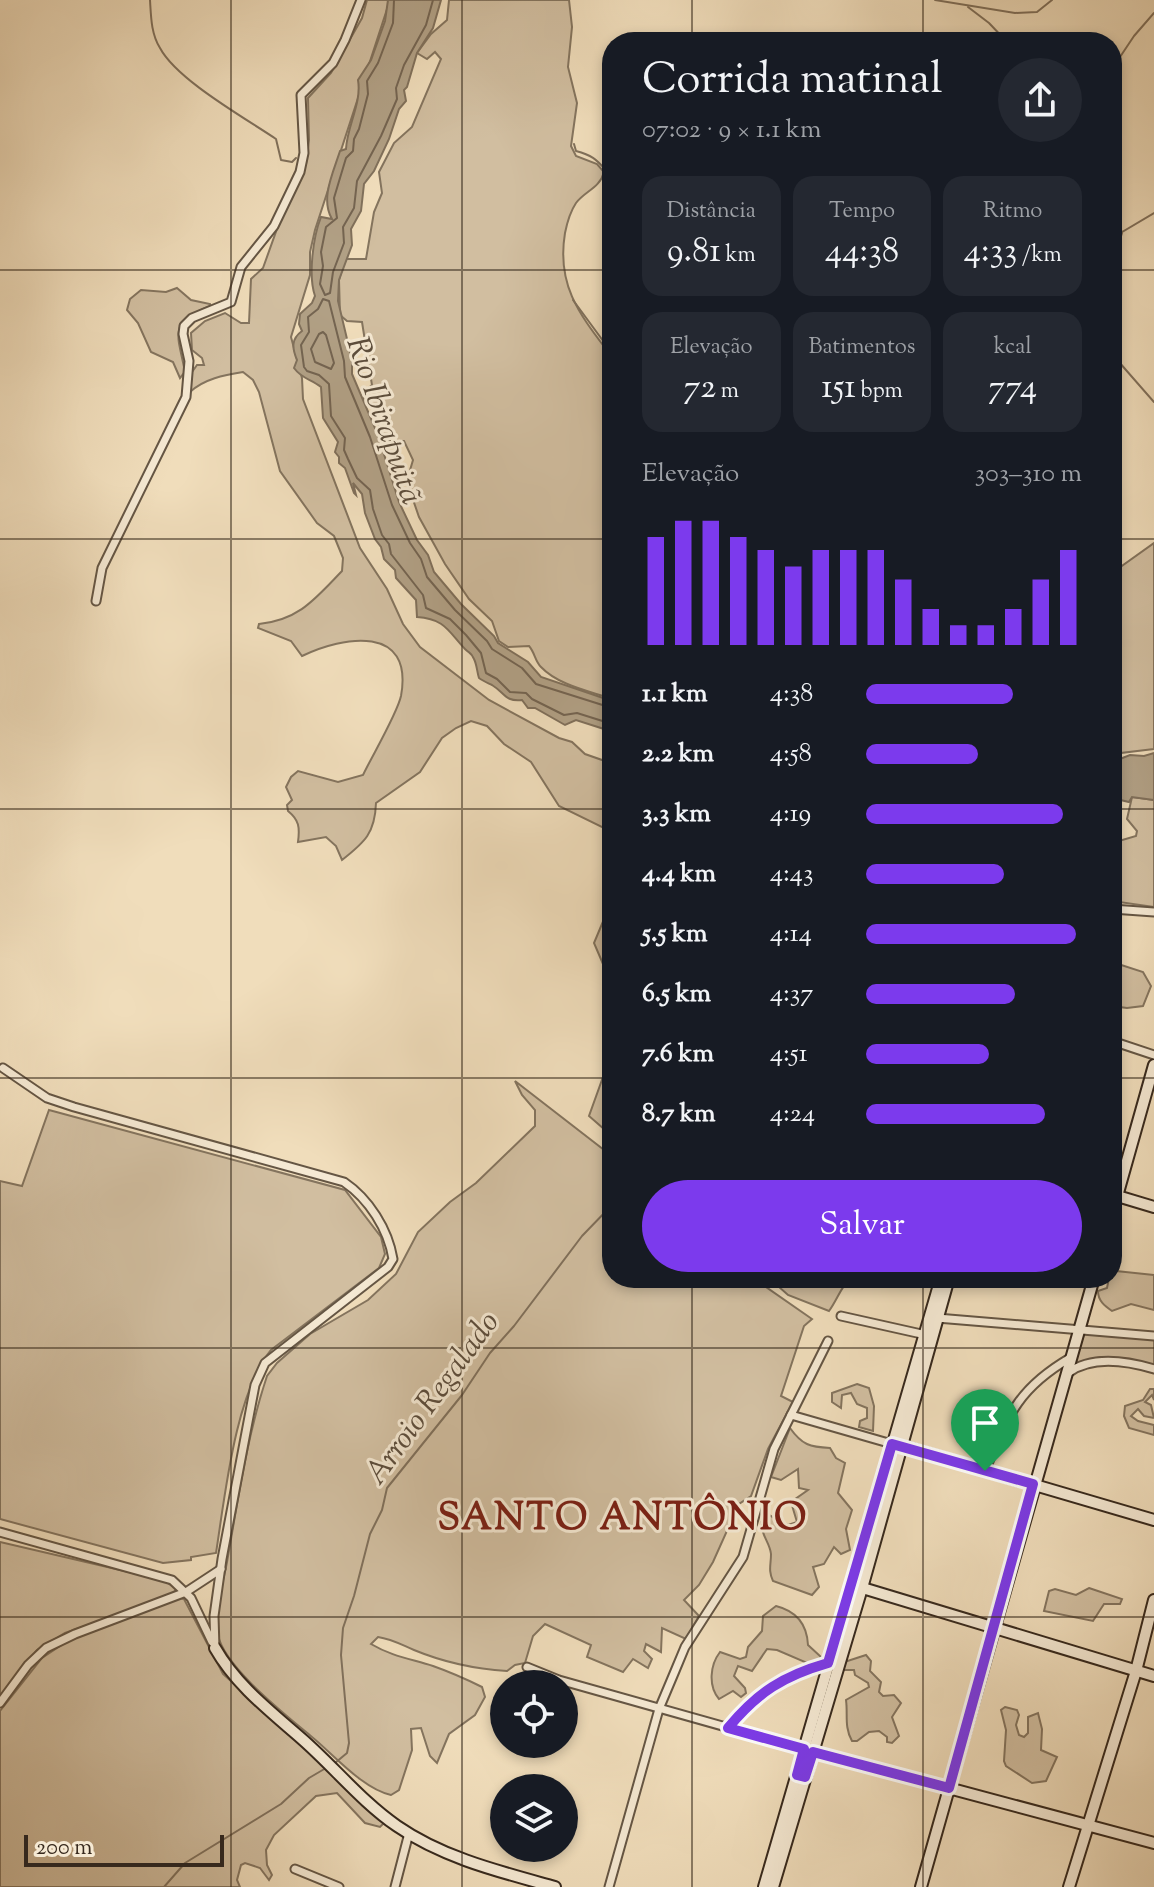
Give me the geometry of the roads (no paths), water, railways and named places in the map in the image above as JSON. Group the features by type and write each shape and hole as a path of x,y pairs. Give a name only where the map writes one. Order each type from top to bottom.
{"street":[{"path":"96,601 102,568 186,397 189,361 184,326 192,318 231,302 241,267 274,226 302,163 304,129 301,95 333,63 361,0"},
{"path":"1122,910 1154,912"},
{"path":"1122,1044 1154,1055"},
{"path":"1122,1169 1154,1065"},
{"path":"3,1068 47,1098 344,1182 367,1204 390,1243 393,1259 378,1277 265,1363 255,1385 221,1569 214,1616 215,1648"},
{"path":"1122,1197 1154,1207"},
{"path":"767,1887 822,1702 862,1588 939,1288"},
{"path":"933,1317 945,1288"},
{"path":"921,1887 1091,1288"},
{"path":"841,1316 928,1335"},
{"path":"933,1317 1154,1336"},
{"path":"609,1887 659,1709 685,1647 743,1557 774,1449 828,1341"},
{"path":"985,1471 1014,1406 1035,1382 1070,1358"},
{"path":"1064,1378 1072,1369 1093,1362 1126,1363 1154,1369"},
{"path":"791,1415 1154,1520"},
{"path":"822,1702 828,1663 850,1584 897,1445"},
{"path":"0,1532 172,1580 186,1592 225,1666 242,1686 324,1758 376,1809 409,1833 443,1851 493,1870 555,1887"},
{"path":"0,1703 28,1665 46,1648 186,1592 221,1569"},
{"path":"850,1584 1154,1676"},
{"path":"1069,1887 1136,1671 1154,1600"},
{"path":"728,1728 754,1700 780,1681 828,1663"},
{"path":"527,1667 559,1680 808,1751 1154,1843"},
{"path":"395,1887 409,1833"},
{"path":"295,1869 339,1887"}],"water":[{"name":"Rio Ibirapuitã","path":"388,0 441,0 433,28 417,53 404,90 406,101 399,109 374,171 364,184 361,211 351,229 352,245 339,280 338,301 352,360 352,374 378,435 399,502 434,572 498,643 528,662 541,677 602,698 602,728 576,720 565,725 535,708 528,708 522,700 508,698 479,678 472,655 445,627 434,620 417,617 416,600 384,559 365,513 362,494 353,483 356,495 354,493 345,468 339,463 335,452 338,442 323,418 321,387 294,368 297,360 294,344 302,331 300,314 315,296 312,267 318,225 321,217 332,219 327,203 329,186 340,151 346,149 358,97 358,80 371,60 385,21"},
{"path":"1154,753 1154,800 1132,797 1129,802 1122,800 1122,758"}],"waterway":[{"path":"150,0 155,37 181,73 276,139 281,160 292,162 296,158"},
{"path":"935,0 1015,13 1037,12 1052,0"},
{"path":"968,7 998,32"},
{"path":"1122,54 1154,13"},
{"path":"574,144 576,151 593,158 602,167"},
{"path":"1122,232 1154,213"},
{"path":"573,300 602,339"},
{"path":"1122,365 1154,402"},
{"name":"Arroio Regalado","path":"335,1763 347,1753 349,1743 341,1655 343,1628 370,1534 382,1510 387,1488 462,1395 490,1353 582,1236 602,1215"},
{"name":"Arroio Regalado","path":"164,1887 185,1863 281,1804 309,1778 326,1768"}],"district":[{"name":"SANTO ANTÔNIO","path":"623,1520"}]}
